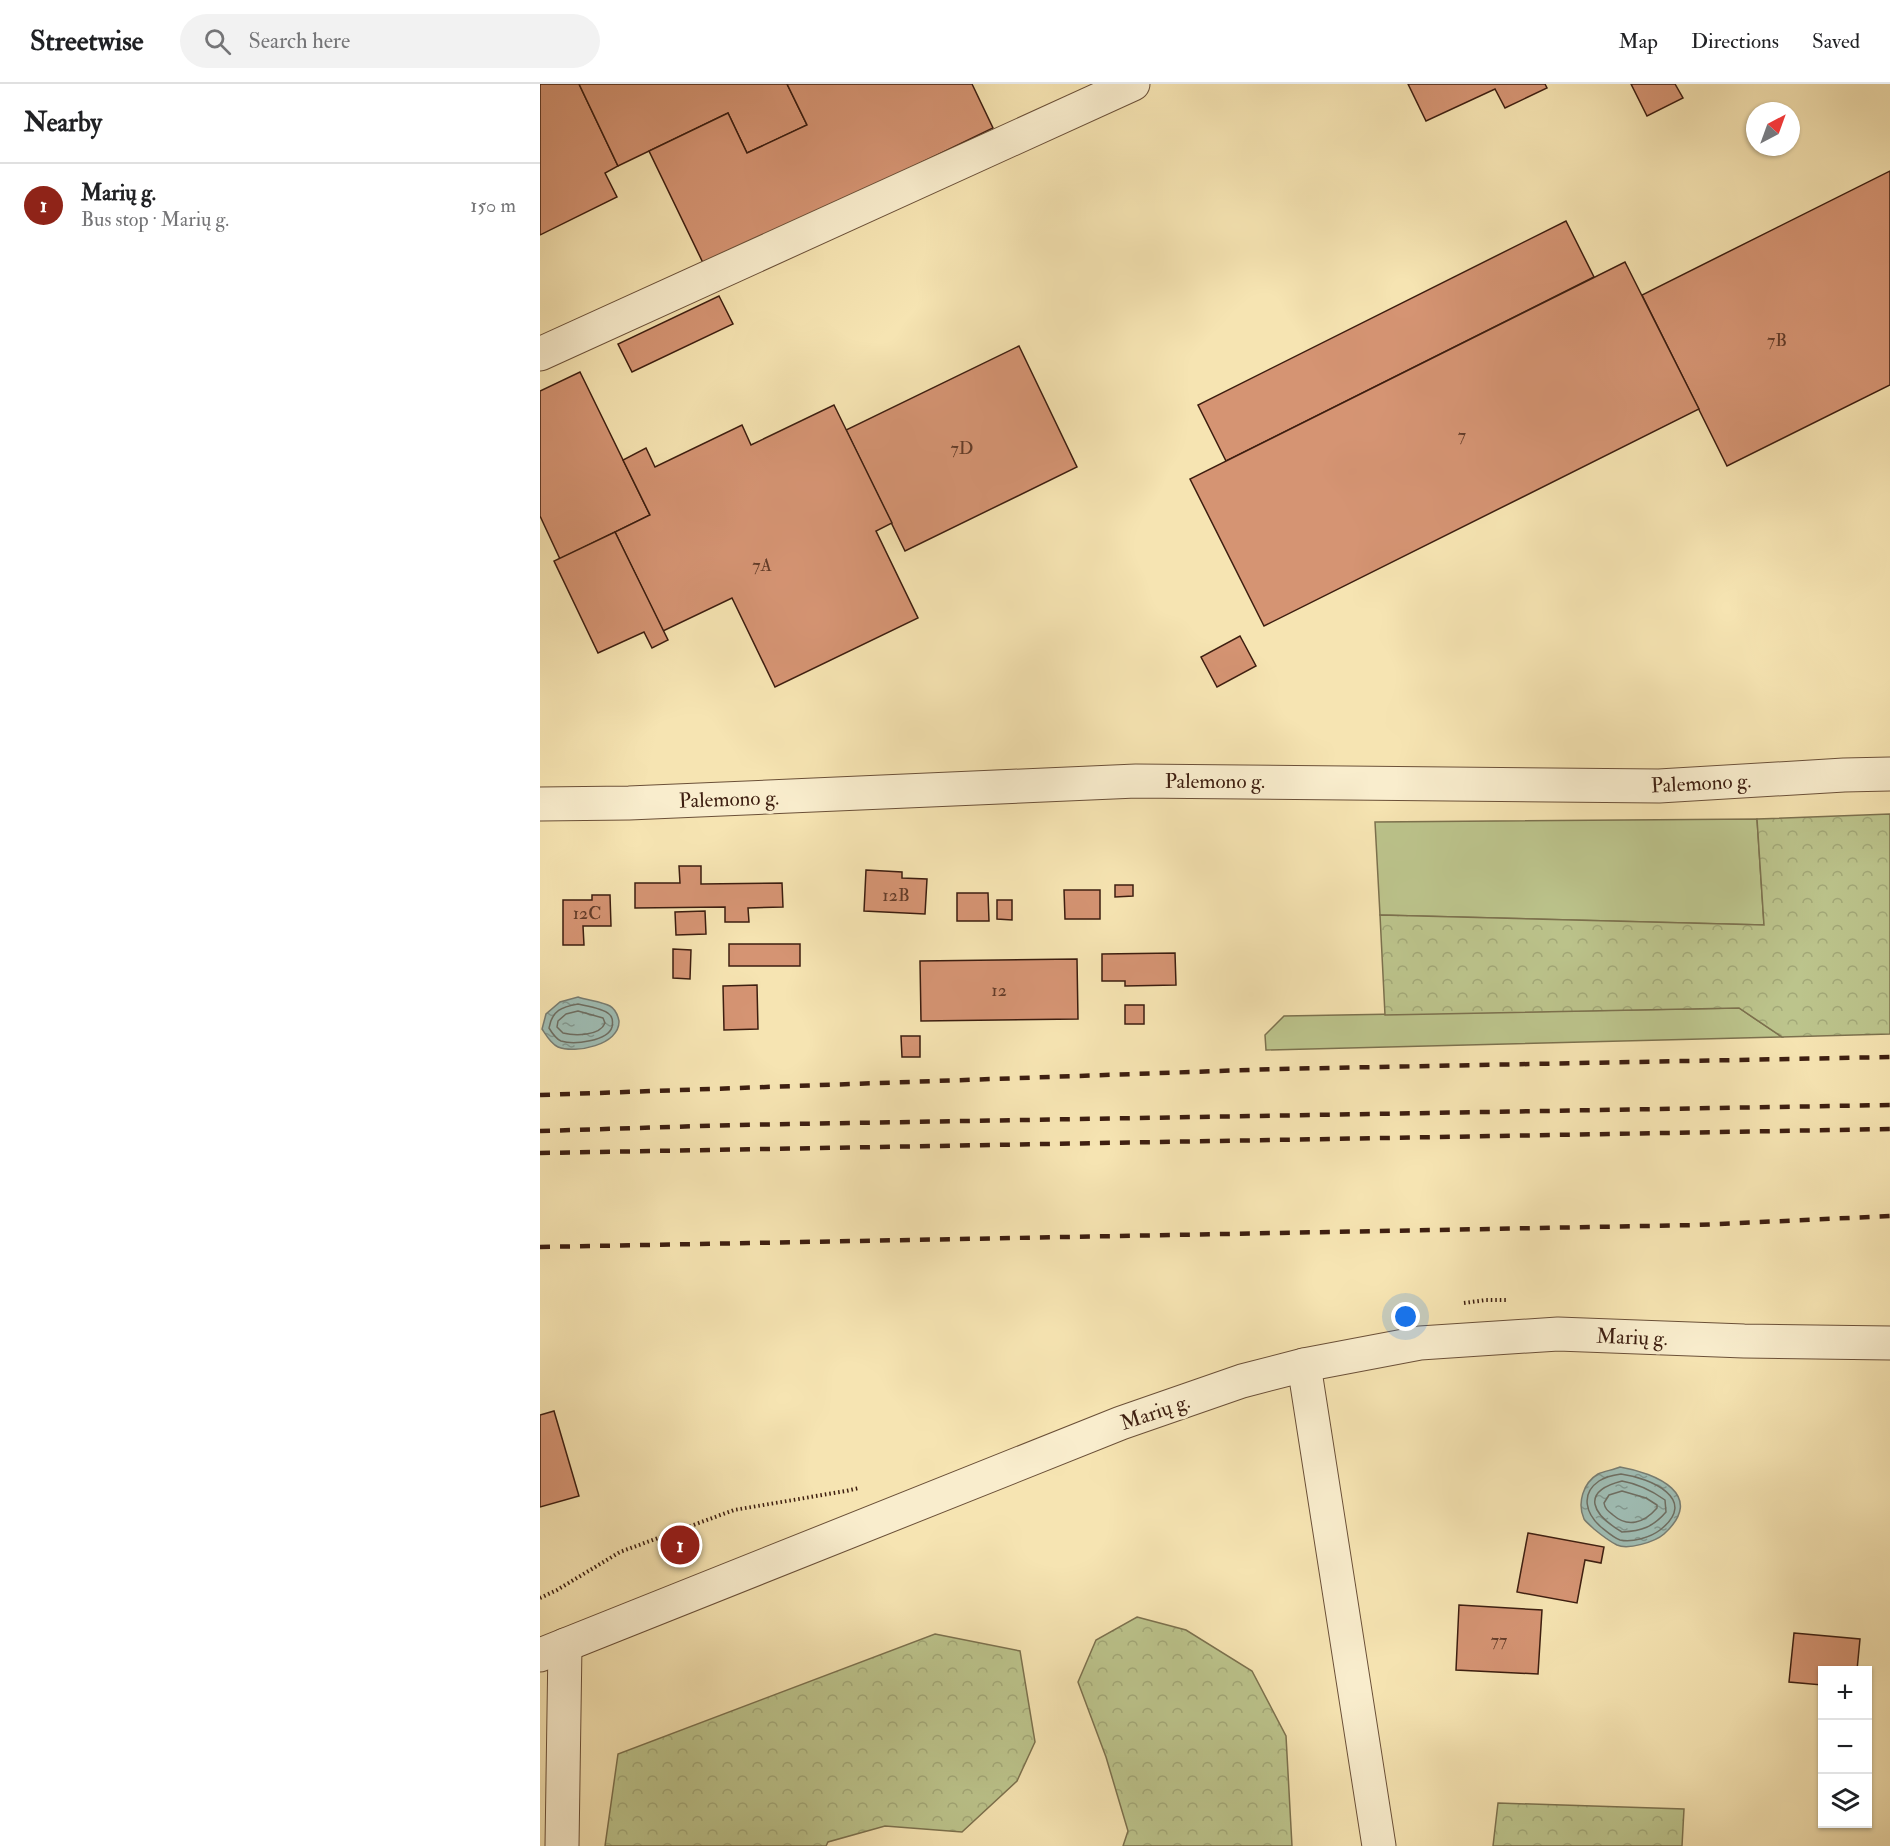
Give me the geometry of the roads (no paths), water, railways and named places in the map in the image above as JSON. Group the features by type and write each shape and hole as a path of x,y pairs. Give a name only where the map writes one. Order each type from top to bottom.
{"street":[{"path":"540,354 1133,84"},
{"name":"Palemono g.","path":"540,804 653,802 1136,781 1659,786 1890,774"},
{"name":"Marių g.","path":"553,1650 1121,1423 1242,1381 1304,1365 1420,1343 1558,1334 1744,1341 1890,1343"},
{"path":"1304,1365 1379,1846"},
{"path":"553,1650 562,1846"}],"water":[{"path":"578,997 612,1007 619,1019 617,1029 605,1042 595,1046 575,1049 558,1047 551,1042 542,1029 546,1014 560,1002"},
{"path":"1620,1467 1661,1481 1672,1488 1678,1497 1680,1508 1676,1520 1660,1537 1628,1547 1617,1545 1584,1519 1581,1500 1588,1483 1598,1474"}],"railway":[{"path":"540,1095 1275,1069 1890,1057"},
{"path":"540,1131 734,1125 1890,1105"},
{"path":"540,1153 1890,1129"},
{"path":"540,1247 1697,1225 1890,1216"}],"place":[{"name":"Marių g.","path":"680,1545"}]}
